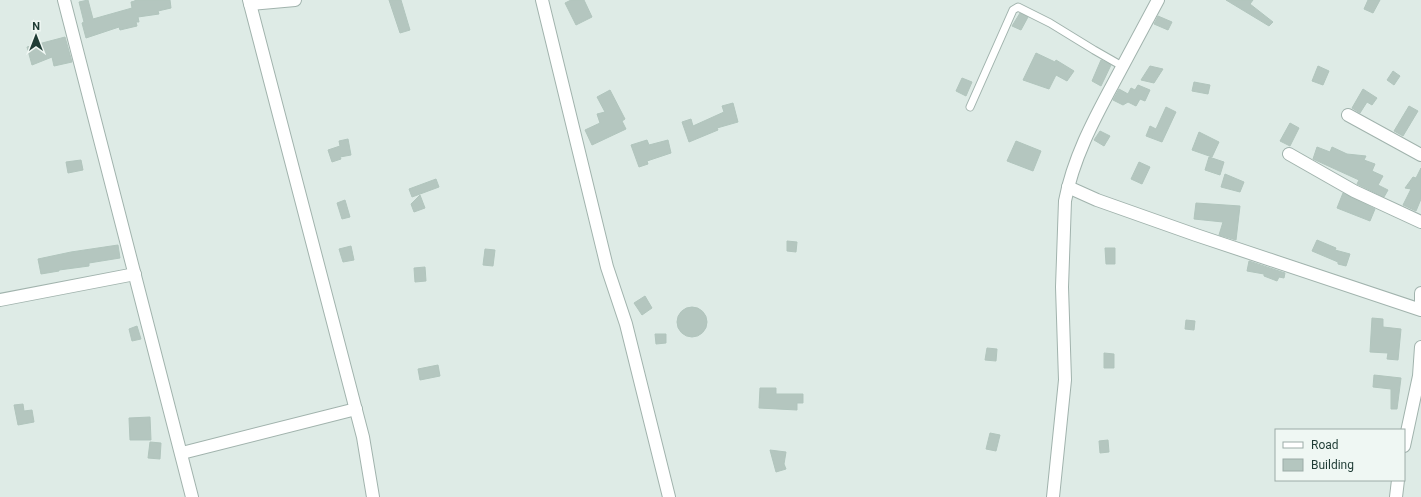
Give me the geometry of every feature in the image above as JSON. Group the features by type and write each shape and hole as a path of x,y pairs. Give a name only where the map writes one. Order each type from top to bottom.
{"street":[{"path":"64,0 134,274 182,453 192,497"},
{"path":"295,0 250,2 363,437 373,497"},
{"path":"542,0 607,268 626,324 669,497"},
{"path":"1053,497 1065,380 1062,287 1064,214 1068,187 1083,143 1095,117 1158,0"},
{"path":"1348,115 1421,155"},
{"path":"1289,154 1354,191 1421,222"},
{"path":"1068,187 1097,200 1196,235 1421,309 1421,293"},
{"path":"0,300 134,274"},
{"path":"1405,441 1419,376 1421,347"},
{"path":"182,453 356,409"},
{"path":"1396,497 1398,481"}],"lane":[{"path":"970,107 1013,10 1018,7 1056,26 1122,66"}],"building":[{"path":"88,0 93,19 132,8 131,2 135,0 170,0 171,8 158,11 159,14 138,17 139,22 136,22 137,26 120,30 119,27 86,38 79,2"},
{"path":"389,0 401,0 410,30 400,33"},
{"path":"571,0 584,0 592,17 576,25 565,3"},
{"path":"1226,0 1253,0 1250,4 1273,22 1269,26"},
{"path":"1368,0 1380,0 1373,13 1364,9"},
{"path":"1020,13 1028,17 1021,30 1012,26"},
{"path":"1158,16 1172,22 1168,30 1154,24"},
{"path":"65,37 72,62 54,66 52,57 32,65 27,47"},
{"path":"1036,53 1055,62 1056,60 1074,71 1067,81 1056,75 1049,89 1023,80"},
{"path":"1101,60 1111,65 1101,86 1092,81"},
{"path":"1150,66 1163,69 1154,83 1141,80"},
{"path":"1318,66 1329,71 1323,85 1312,81"},
{"path":"1393,71 1400,76 1394,85 1387,80"},
{"path":"962,78 972,82 966,96 956,91"},
{"path":"1194,82 1210,85 1208,94 1192,91"},
{"path":"1138,85 1150,90 1145,101 1140,99 1136,106 1128,102 1123,105 1113,100 1119,89 1128,94 1131,88 1135,90"},
{"path":"1363,89 1377,98 1372,105 1367,102 1360,113 1352,108"},
{"path":"610,90 625,119 622,121 626,129 592,145 585,130 600,123 597,114 605,112 597,97"},
{"path":"733,103 738,122 717,128 718,130 689,142 682,122 691,119 693,126 724,112 722,106"},
{"path":"1409,106 1418,111 1403,136 1394,131"},
{"path":"1166,107 1176,112 1162,142 1146,136 1150,126 1156,129"},
{"path":"1290,123 1299,128 1290,146 1280,141"},
{"path":"1100,131 1110,136 1104,146 1094,140"},
{"path":"1199,132 1219,142 1212,157 1192,150"},
{"path":"348,139 351,155 340,157 341,159 332,162 328,150 340,146 339,141"},
{"path":"647,140 649,145 668,140 671,153 647,161 648,164 639,167 631,145"},
{"path":"1016,141 1041,151 1033,171 1007,161"},
{"path":"1317,147 1330,152 1332,147 1347,154 1366,156 1364,160 1375,164 1372,171 1383,176 1378,185 1388,190 1384,197 1357,184 1359,180 1313,159"},
{"path":"1209,157 1224,162 1220,175 1205,170"},
{"path":"81,160 83,170 68,173 66,162"},
{"path":"1139,162 1150,167 1142,184 1131,179"},
{"path":"1421,168 1421,199 1416,211 1403,205 1411,189 1405,188 1413,177 1416,178"},
{"path":"1225,174 1244,182 1240,192 1221,187"},
{"path":"436,179 439,187 412,197 409,189"},
{"path":"1343,193 1375,209 1370,221 1337,208"},
{"path":"420,195 425,208 414,212 411,204"},
{"path":"345,200 350,217 342,219 337,203"},
{"path":"1196,203 1240,206 1236,240 1219,235 1223,222 1194,219"},
{"path":"1317,240 1336,248 1335,250 1350,254 1346,266 1338,264 1338,262 1312,251"},
{"path":"787,241 797,242 796,252 787,251"},
{"path":"118,245 120,258 89,263 89,266 41,274 38,259 71,252"},
{"path":"351,246 354,260 343,262 339,249"},
{"path":"1105,248 1115,248 1115,264 1106,264"},
{"path":"485,249 495,250 493,266 483,265"},
{"path":"1249,261 1285,273 1284,278 1279,277 1277,281 1264,276 1264,274 1247,271"},
{"path":"425,267 426,281 415,282 414,268"},
{"path":"645,296 652,308 642,315 634,303"},
{"path":"692,307 703,311 707,322 703,333 692,337 681,333 677,322 681,311"},
{"path":"1372,318 1383,319 1383,327 1401,329 1398,360 1387,359 1388,353 1370,352"},
{"path":"1186,320 1195,321 1194,330 1185,329"},
{"path":"137,326 141,339 132,341 129,329"},
{"path":"655,334 666,334 666,343 656,344"},
{"path":"987,348 997,349 996,361 985,360"},
{"path":"1104,353 1114,354 1114,368 1104,368"},
{"path":"438,365 440,376 420,380 418,369"},
{"path":"1374,375 1401,378 1397,409 1391,409 1391,389 1373,387"},
{"path":"760,388 776,388 776,394 803,394 803,403 797,403 797,410 759,408"},
{"path":"23,404 24,411 32,410 34,422 18,425 14,405"},
{"path":"150,417 151,440 130,440 129,418"},
{"path":"990,433 1000,435 996,451 986,449"},
{"path":"1108,440 1109,452 1100,453 1099,441"},
{"path":"150,442 161,443 160,459 148,458"},
{"path":"770,450 786,452 784,464 786,469 776,472"}]}
